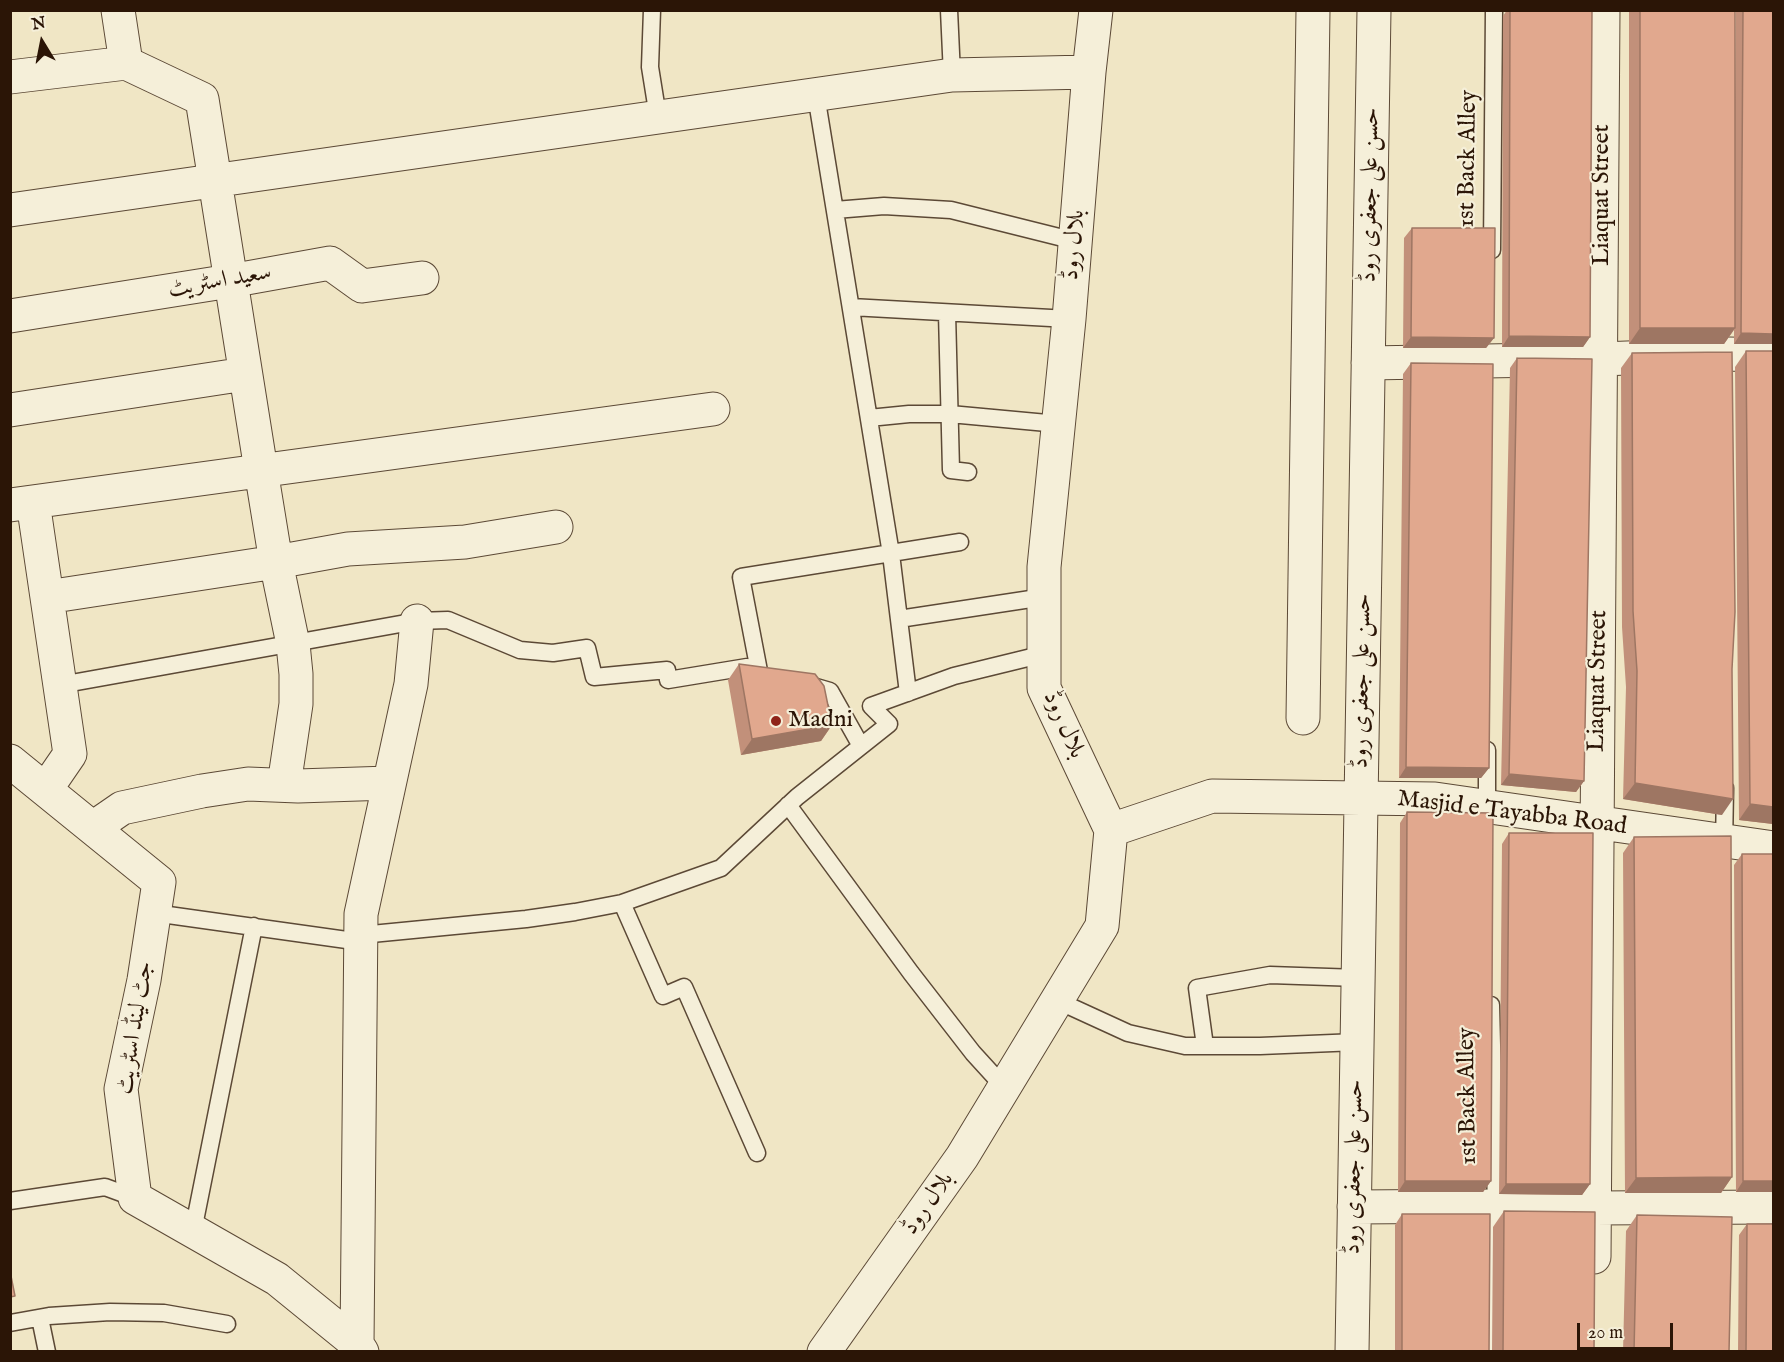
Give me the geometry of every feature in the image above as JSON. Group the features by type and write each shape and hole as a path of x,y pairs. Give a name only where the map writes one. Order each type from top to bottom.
{"street":[{"path":"118,10 126,63"},
{"name":"بلال روڈ","path":"824,1352 962,1157 1102,926 1111,830 1044,688 1044,567 1069,319 1096,10"},
{"path":"1303,718 1313,10"},
{"name":"حسن علی جعفری روڈ","path":"1352,1352 1374,10"},
{"name":"Liaquat Street","path":"1593,1292 1604,10"},
{"path":"10,76 126,63 202,99 276,562 293,644 296,704 284,785"},
{"path":"10,210 952,75 1089,72"},
{"name":"سعید اسٹریٹ","path":"10,316 330,263 362,286 422,278"},
{"path":"1368,363 1602,359 1728,354 1773,355"},
{"path":"10,410 245,374"},
{"path":"22,777 70,754 47,597 22,503 713,409"},
{"path":"47,597 348,549 465,542 556,527"},
{"path":"360,1348 361,914 411,684 417,621"},
{"name":"جٹ لینڈ اسٹریٹ","path":"22,777 93,828 159,882 144,980 121,1089 135,1198"},
{"path":"93,828 122,808 248,784 390,783"},
{"name":"Masjid e Tayabba Road","path":"1111,830 1212,796 1435,799 1487,819 1598,824 1724,853 1773,848"},
{"path":"135,1198 277,1278 360,1348"},
{"path":"1354,1207 1773,1207"}],"lane":[{"path":"652,10 650,68 658,117"},
{"path":"949,10 952,75"},
{"name":"1st Back Alley","path":"1492,268 1494,10"},
{"path":"816,95 891,554 908,693"},
{"path":"835,210 884,206 951,210 1075,241"},
{"path":"851,307 1069,319"},
{"path":"947,312 951,470 968,472"},
{"path":"869,418 909,414 950,414 1058,424"},
{"path":"60,685 417,621 448,620 520,650 553,653 587,648 594,677 667,670 668,680 747,667 764,672 741,577 960,543"},
{"path":"899,619 1044,597"},
{"path":"154,913 361,939 526,919 622,903 721,868 788,805 889,724 871,706 954,676 1044,654"},
{"path":"790,679 830,691 861,746"},
{"path":"1487,736 1487,819"},
{"path":"1724,853 1725,770"},
{"path":"788,805 918,982 973,1053 1004,1087"},
{"path":"622,903 663,996 684,987 757,1153"},
{"path":"193,1231 254,927"},
{"path":"1205,1046 1197,988 1270,975 1358,978"},
{"name":"1st Back Alley","path":"1491,995 1496,1206 1491,1352"},
{"path":"1056,1000 1128,1034 1185,1046 1357,1042"},
{"path":"10,1201 105,1187 135,1198"},
{"path":"10,1323 110,1312 164,1313 227,1324"},
{"path":"40,1318 47,1352"}],"building":[{"path":"1510,10 1592,10 1590,337 1509,336"},
{"path":"1640,10 1735,10 1735,328 1640,328"},
{"path":"1743,10 1773,10 1773,334 1741,333"},
{"path":"1412,228 1495,228 1494,338 1411,337"},
{"path":"1746,351 1773,351 1773,807 1750,804"},
{"path":"1732,352 1735,612 1732,669 1733,799 1635,783 1637,671 1633,611 1632,353"},
{"path":"1517,358 1592,359 1584,781 1509,774"},
{"path":"1411,363 1493,364 1489,768 1406,767"},
{"name":"Madni","path":"739,664 815,674 824,686 832,725 752,739"},
{"path":"1407,812 1493,813 1491,1181 1405,1181"},
{"path":"1509,833 1593,833 1590,1184 1506,1184"},
{"path":"1731,836 1732,1177 1636,1178 1634,837"},
{"path":"1742,854 1773,854 1773,1181 1743,1181"},
{"path":"1504,1211 1595,1212 1594,1352 1503,1352"},
{"path":"1402,1214 1490,1214 1489,1352 1402,1352"},
{"path":"1637,1215 1732,1217 1729,1352 1634,1352"},
{"path":"1747,1224 1773,1224 1773,1352 1746,1352"},
{"path":"10,1271 15,1296 10,1297"}],"place":[{"name":"Madni","path":"776,721"}]}
